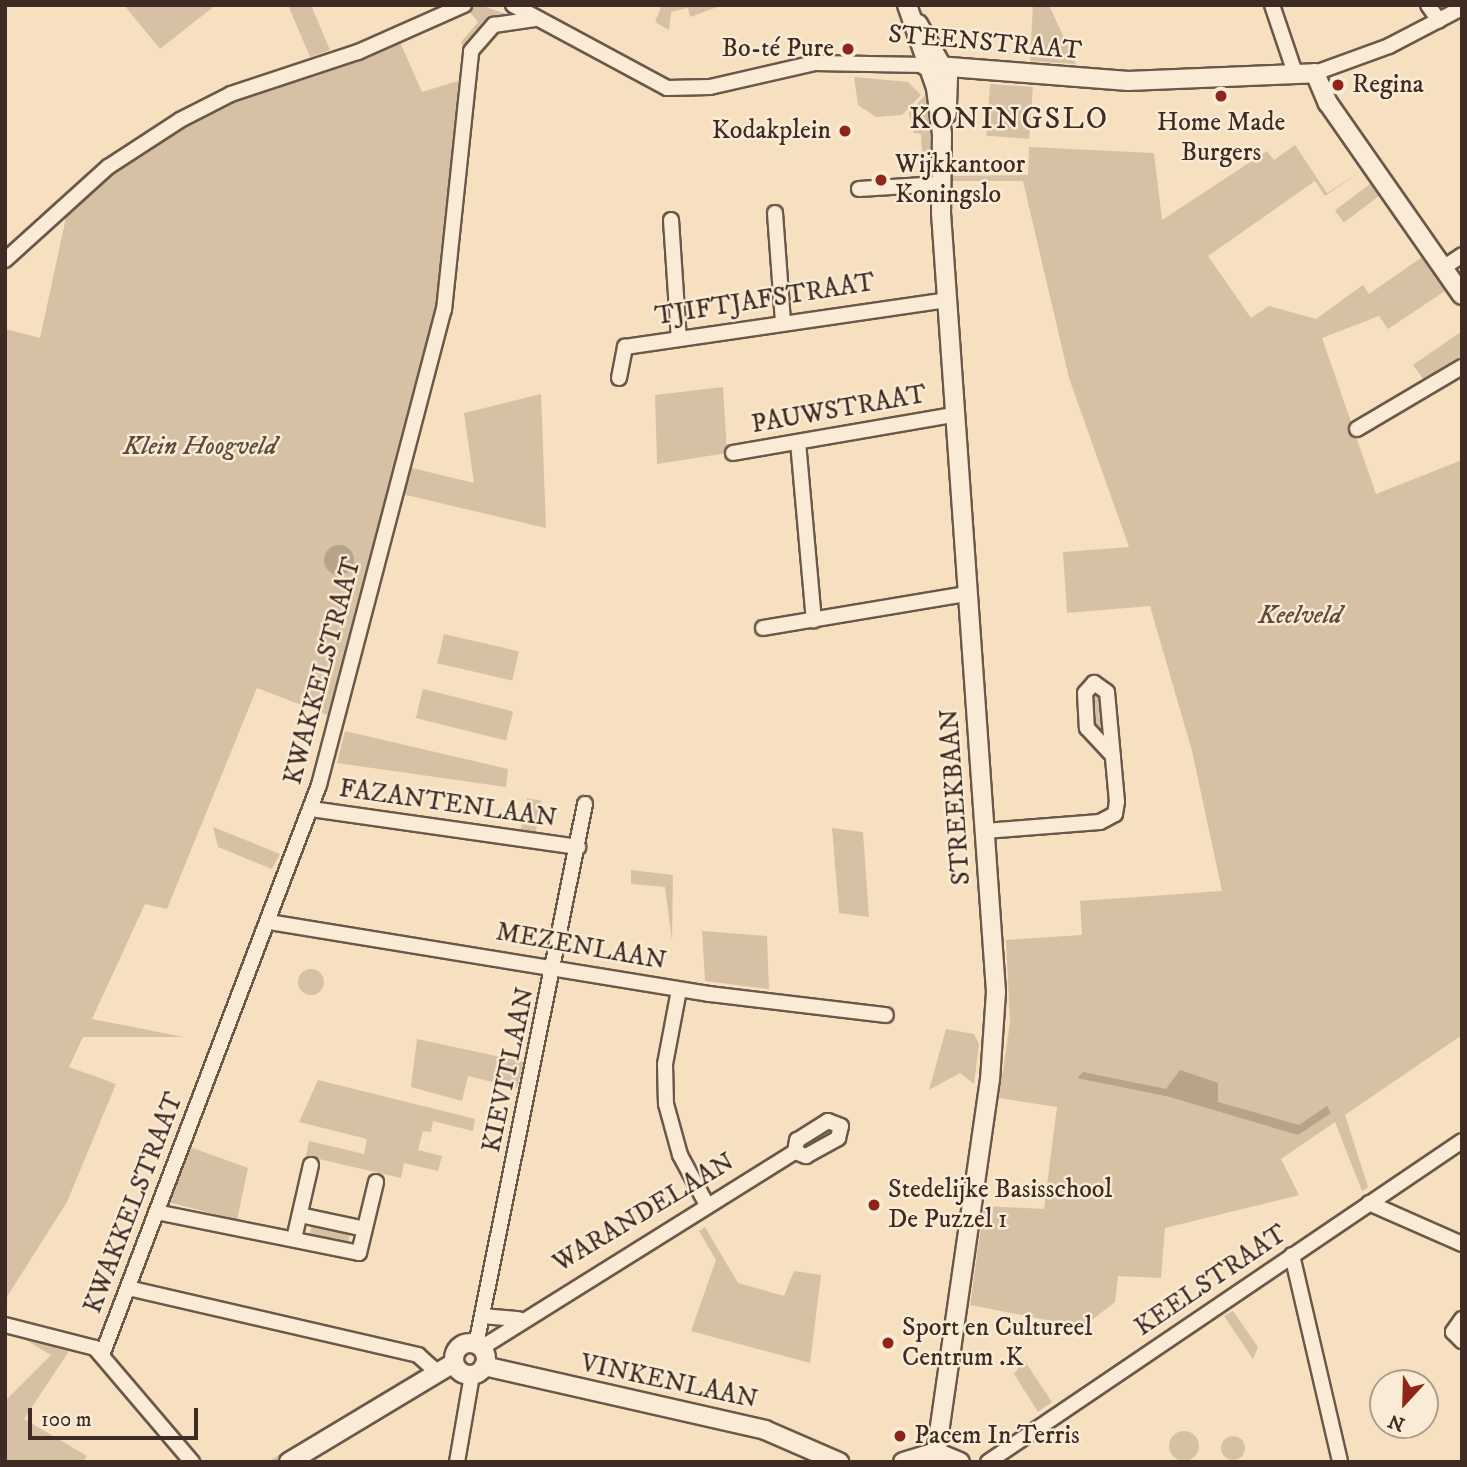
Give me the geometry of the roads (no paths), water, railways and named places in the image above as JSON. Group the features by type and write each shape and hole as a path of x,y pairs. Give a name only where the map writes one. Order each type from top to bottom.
{"street":[{"path":"5,260 108,167 180,120 231,94 358,52 464,5"},
{"name":"STEENSTRAAT","path":"513,5 644,80 677,89 815,63 933,66 1128,81 1315,73 1439,21 1462,8"},
{"path":"1272,5 1295,73"},
{"path":"1428,5 1439,21"},
{"name":"STREEKBAAN","path":"909,10 933,66 942,134 940,184 985,831 995,1028 936,1452"},
{"name":"KWAKKELSTRAAT","path":"102,1355 269,922 311,809 323,768 444,310 468,60 490,27 535,19"},
{"path":"1315,73 1328,103 1462,295"},
{"path":"859,189 940,184"},
{"path":"775,213 783,321"},
{"path":"671,220 680,339"},
{"path":"1443,268 1462,255"},
{"name":"TJIFTJAFSTRAAT","path":"620,378 622,349 783,321 947,300"},
{"path":"1357,429 1462,366"},
{"name":"PAUWSTRAAT","path":"733,453 954,415"},
{"path":"798,442 814,620"},
{"path":"763,628 967,594"},
{"path":"985,831 1106,821 1117,808 1113,756"},
{"name":"KIEVITLAAN","path":"457,1462 478,1358 482,1316 556,965 585,804"},
{"name":"FAZANTENLAAN","path":"311,809 578,847"},
{"name":"MEZENLAAN","path":"269,922 556,965 679,990 886,1015"},
{"path":"679,990 665,1064 666,1104 680,1155 707,1205"},
{"name":"KEELSTRAAT","path":"988,1462 1462,1140"},
{"name":"WARANDELAAN","path":"289,1462 436,1371 454,1363 460,1347 478,1358 521,1319 796,1152"},
{"path":"294,1239 311,1165"},
{"path":"156,1212 359,1253 376,1182"},
{"path":"1369,1203 1462,1244"},
{"path":"300,1214 365,1229"},
{"path":"1292,1255 1340,1462"},
{"path":"128,1288 418,1355 436,1371"},
{"path":"482,1316 521,1319"},
{"path":"1462,1319 1453,1332 1462,1341"},
{"path":"5,1325 88,1344 102,1355 192,1462"},
{"path":"454,1363 478,1358"},
{"name":"VINKENLAAN","path":"478,1358 765,1430 839,1462"},
{"path":"903,1462 936,1452 960,1462"}],"place":[{"name":"Bo-té Pure","path":"848,49"},
{"name":"Regina","path":"1338,85"},
{"name":"Home Made Burgers","path":"1221,96"},
{"name":"Kodakplein","path":"845,131"},
{"name":"Wijkkantoor Koningslo","path":"881,180"},
{"name":"Stedelijke Basisschool De Puzzel 1","path":"874,1205"},
{"name":"Sport en Cultureel Centrum .K","path":"888,1343"},
{"name":"Pacem In Terris","path":"900,1436"}],"district":[{"name":"KONINGSLO","path":"1009,120"}],"park label":[{"name":"Klein Hoogveld","path":"200,447"},
{"name":"Keelveld","path":"1300,616"}]}
